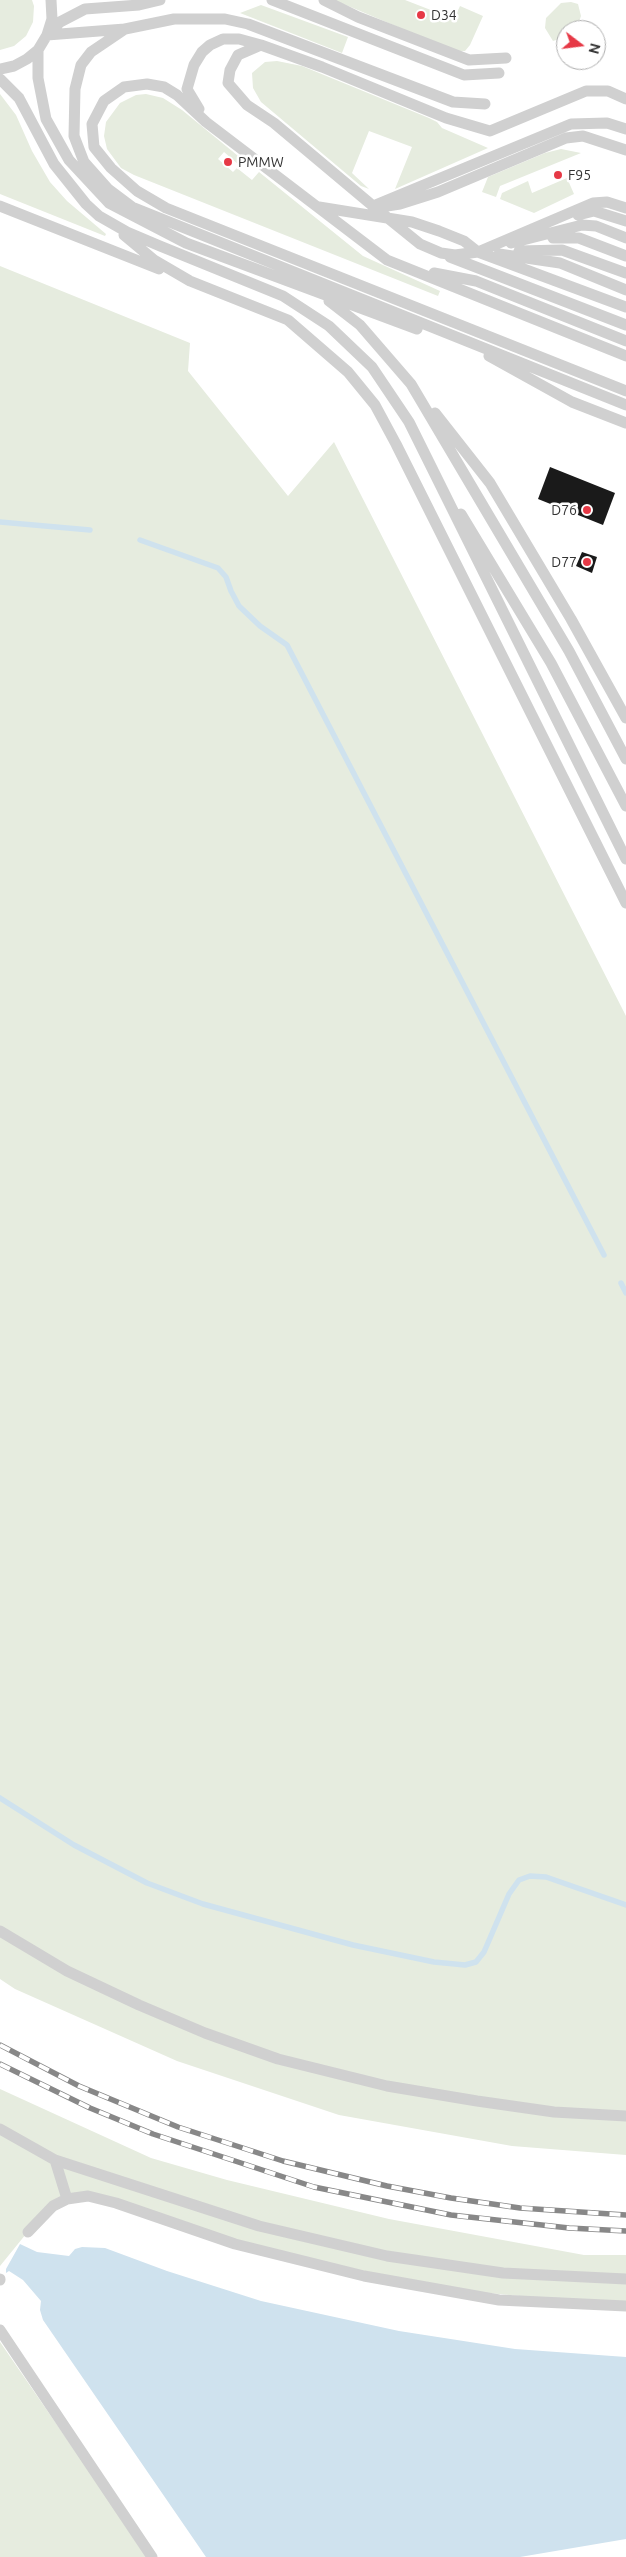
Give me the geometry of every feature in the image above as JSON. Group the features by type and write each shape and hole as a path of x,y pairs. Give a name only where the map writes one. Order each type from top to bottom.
{"lane":[{"path":"0,69 14,66 38,50 47,35 52,19 51,0"},
{"path":"47,35 60,22 85,10 139,5 160,0"},
{"path":"272,0 464,75 499,73"},
{"path":"324,0 358,17 470,60 506,58"},
{"path":"47,35 125,29 174,19 198,18 248,24 453,102 485,104"},
{"path":"125,29 91,52 81,65 75,89 74,136 84,162 108,188 132,207 626,405"},
{"path":"206,122 187,89 189,77 202,52 223,38 239,39 261,45 322,67 446,118 490,131 586,91 608,91 626,99"},
{"path":"261,45 238,55 230,70 228,83 248,105 274,123 420,244 626,325"},
{"path":"38,50 38,78 46,120 69,160 109,203 186,243 489,356 626,411"},
{"path":"0,79 19,98 54,164 86,204 154,260 190,281"},
{"path":"626,356 386,260 206,122 178,95 164,87 147,84 124,87 104,101 92,124 94,146 110,168 138,191 166,208 626,390"},
{"path":"372,206 571,124 607,123 626,129"},
{"path":"372,206 400,204 438,192 566,138 583,136 626,150"},
{"path":"478,252 581,206 607,202 626,208"},
{"path":"0,206 288,320 348,372 374,405 396,444 626,903"},
{"path":"314,206 412,222 464,241 478,252 626,307"},
{"path":"478,252 583,213 594,211 626,221"},
{"path":"99,216 139,237 283,296 329,326 372,367 392,394 427,460 626,859"},
{"path":"163,221 204,224"},
{"path":"478,252 582,225 596,226 626,238"},
{"path":"441,253 455,255 478,252 560,236 578,238 626,256"},
{"path":"478,252 562,250 626,274"},
{"path":"478,252 560,263 626,290"},
{"path":"441,253 476,281"},
{"path":"411,269 476,281 626,341"},
{"path":"306,287 335,304 360,325 411,384 490,484 571,618 626,718"},
{"path":"489,356 572,402 626,424"},
{"path":"411,384 569,651 626,758"},
{"path":"427,460 551,662 626,806"},
{"path":"0,1931 67,1971 139,2005 205,2033 278,2059 387,2086 477,2101 554,2112 626,2116"},
{"path":"0,2129 55,2160 259,2226 387,2256 503,2273 626,2280"},
{"path":"55,2160 67,2199"},
{"path":"28,2232 53,2206 67,2199 88,2196 116,2203 235,2244 364,2276 499,2300 626,2306"},
{"path":"0,2330 152,2557"}],"shaded area":[{"path":"0,0 32,0 34,6 33,22 26,36 14,46 0,50"},
{"path":"334,0 405,0 454,19 460,6 483,16 470,45 465,51 455,51"},
{"path":"571,2 578,4 581,16 580,20 556,20 556,40 553,41 545,28 546,18 561,3"},
{"path":"261,5 348,37 342,53 240,13"},
{"path":"277,61 302,66 429,118 437,122 442,128 488,148 395,189 412,147 369,131 352,173 369,189 361,186 261,102 253,88 252,73 265,62"},
{"path":"0,94 16,115 32,151 50,182 67,201 106,234 105,236 0,194"},
{"path":"146,94 163,98 182,110 243,160 239,165 224,152 218,159 233,172 237,168 252,180 259,172 363,256 440,291 438,296 134,175 121,168 107,149 104,136 106,122 120,103 136,95"},
{"path":"561,149 581,153 500,186 496,197 482,192 488,177 545,153"},
{"path":"567,178 574,194 534,213 500,199 502,193 528,181 532,193"},
{"path":"0,266 190,343 188,371 288,496 334,442 626,1016 626,2155 512,2146 339,2115 177,2061 15,1989 0,1979"},
{"path":"0,2089 151,2158 227,2180 389,2219 584,2255 626,2255 626,2306 435,2288 315,2263 85,2198 48,2207 0,2266"},
{"path":"0,2342 148,2557 0,2557"}],"water":[{"path":"20,2244 37,2252 69,2256 75,2249 82,2247 105,2248 167,2271 261,2301 399,2331 515,2349 626,2357 626,2539 520,2557 206,2557 43,2320 40,2310 41,2301 23,2280 9,2271 6,2273 6,2269"}],"building":[{"name":"D76","path":"550,467 615,493 603,525 538,499"},
{"name":"D77","path":"582,552 597,557 592,573 576,566"}],"waterway":[{"path":"0,522 90,530"},
{"path":"140,540 218,568 226,577 239,606 260,626 287,645 604,1255"},
{"path":"621,1283 626,1293"},
{"path":"0,1798 74,1845 147,1883 203,1904 353,1945 434,1962 465,1965 476,1962 484,1952 509,1894 519,1880 530,1876 546,1877 626,1905"}],"railway":[{"path":"0,2045 79,2086 178,2127 283,2161 387,2186 451,2198 520,2208 626,2215"},
{"path":"0,2064 90,2108 153,2134 314,2187 451,2215 569,2228 626,2231"}],"place":[{"name":"D34","path":"421,15"},
{"name":"PMMW","path":"228,162"},
{"name":"F95","path":"558,175"},
{"name":"D76","path":"587,510"},
{"name":"D77","path":"587,562"}]}
